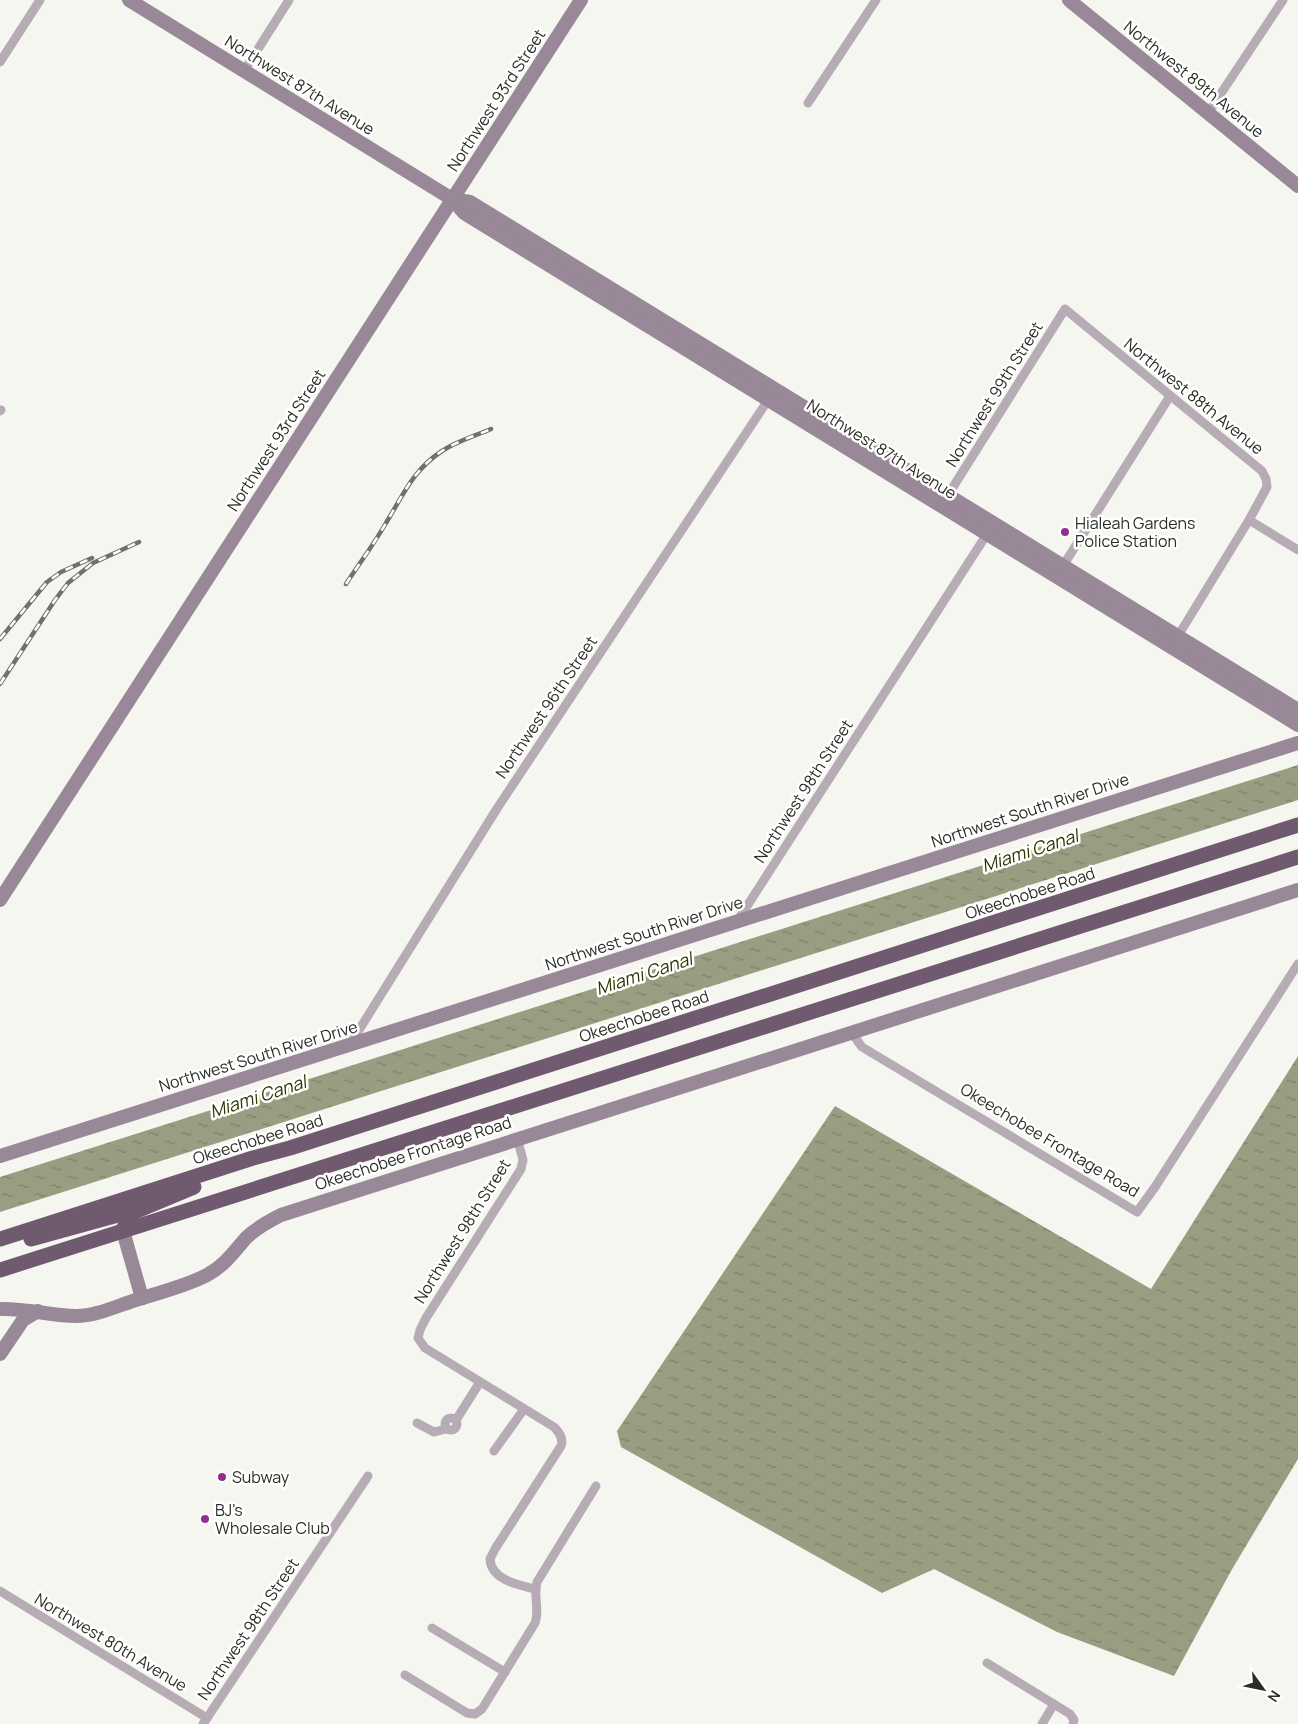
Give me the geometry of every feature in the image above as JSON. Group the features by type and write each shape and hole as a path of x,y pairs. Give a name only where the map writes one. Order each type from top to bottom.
{"highway":[{"name":"Okeechobee Road","path":"0,1239 1298,825"},
{"path":"0,1270 1298,857"},
{"path":"0,1247 92,1223 140,1208 290,1148"},
{"path":"123,1231 130,1215 140,1208"},
{"path":"92,1223 109,1223 123,1231"}],"street":[{"path":"0,62 40,0"},
{"name":"Northwest 87th Avenue","path":"129,0 452,199 470,202 772,394 987,534 1060,571 1178,636 1294,718"},
{"path":"244,71 290,0"},
{"name":"Northwest 93rd Street","path":"0,900 581,0"},
{"path":"808,103 876,0"},
{"name":"Northwest 89th Avenue","path":"1069,0 1298,186"},
{"path":"1208,112 1283,0"},
{"name":"Northwest 88th Avenue","path":"1065,309 1262,472 1266,479 1266,487 1248,520 1178,636"},
{"name":"Northwest 99th Street","path":"948,494 1065,309"},
{"name":"Northwest 87th Avenue","path":"772,394 948,494 1060,571 1294,718"},
{"name":"Northwest 96th Street","path":"349,1046 498,807 772,394"},
{"path":"1060,571 1170,396"},
{"path":"1248,520 1298,550"},
{"name":"Northwest 98th Street","path":"738,920 987,534"},
{"path":"1282,748 1290,734 1290,724 1294,718"},
{"name":"Northwest South River Drive","path":"0,1156 1298,743"},
{"name":"Okeechobee Frontage Road","path":"0,1310 38,1311 78,1316 96,1313 190,1283 208,1275 231,1257 256,1229 281,1215 517,1138 1298,890"},
{"name":"Okeechobee Frontage Road","path":"851,1032 862,1047 1137,1212 1298,964"},
{"name":"Northwest 98th Street","path":"480,1382 425,1348 418,1338 426,1318 521,1169 523,1160 517,1138"},
{"path":"123,1231 142,1298"},
{"path":"0,1310 10,1319 11,1338"},
{"path":"0,1354 23,1320 38,1311"},
{"path":"416,1423 430,1431 451,1431 456,1428 456,1420 480,1382 554,1427 560,1435 562,1440 561,1446 490,1559 494,1570 503,1578 535,1589"},
{"path":"494,1451 524,1409"},
{"name":"Northwest 98th Street","path":"205,1721 368,1476"},
{"path":"405,1675 469,1714 475,1714 485,1706 537,1619 535,1589 537,1582 596,1486"},
{"name":"Northwest 80th Avenue","path":"0,1591 205,1721"},
{"path":"432,1628 504,1672"},
{"path":"987,1663 1070,1714 1074,1720 1073,1724"},
{"path":"1042,1724 1054,1704"}],"water":[{"name":"Miami Canal","path":"1298,765 1298,800 0,1212 0,1177"},
{"path":"1298,1056 1298,1459 1231,1571 1174,1676 1057,1632 934,1569 882,1593 621,1447 617,1431 835,1106 1151,1289"}],"railway":[{"path":"346,584 377,539 409,484 423,466 448,447 491,429"},
{"path":"0,684 68,583 93,563 139,542"},
{"path":"0,639 47,582 61,572 92,558"}],"place":[{"name":"Hialeah Gardens Police Station","path":"1065,532"},
{"name":"Subway","path":"222,1477"},
{"name":"BJ's Wholesale Club","path":"205,1519"}]}
